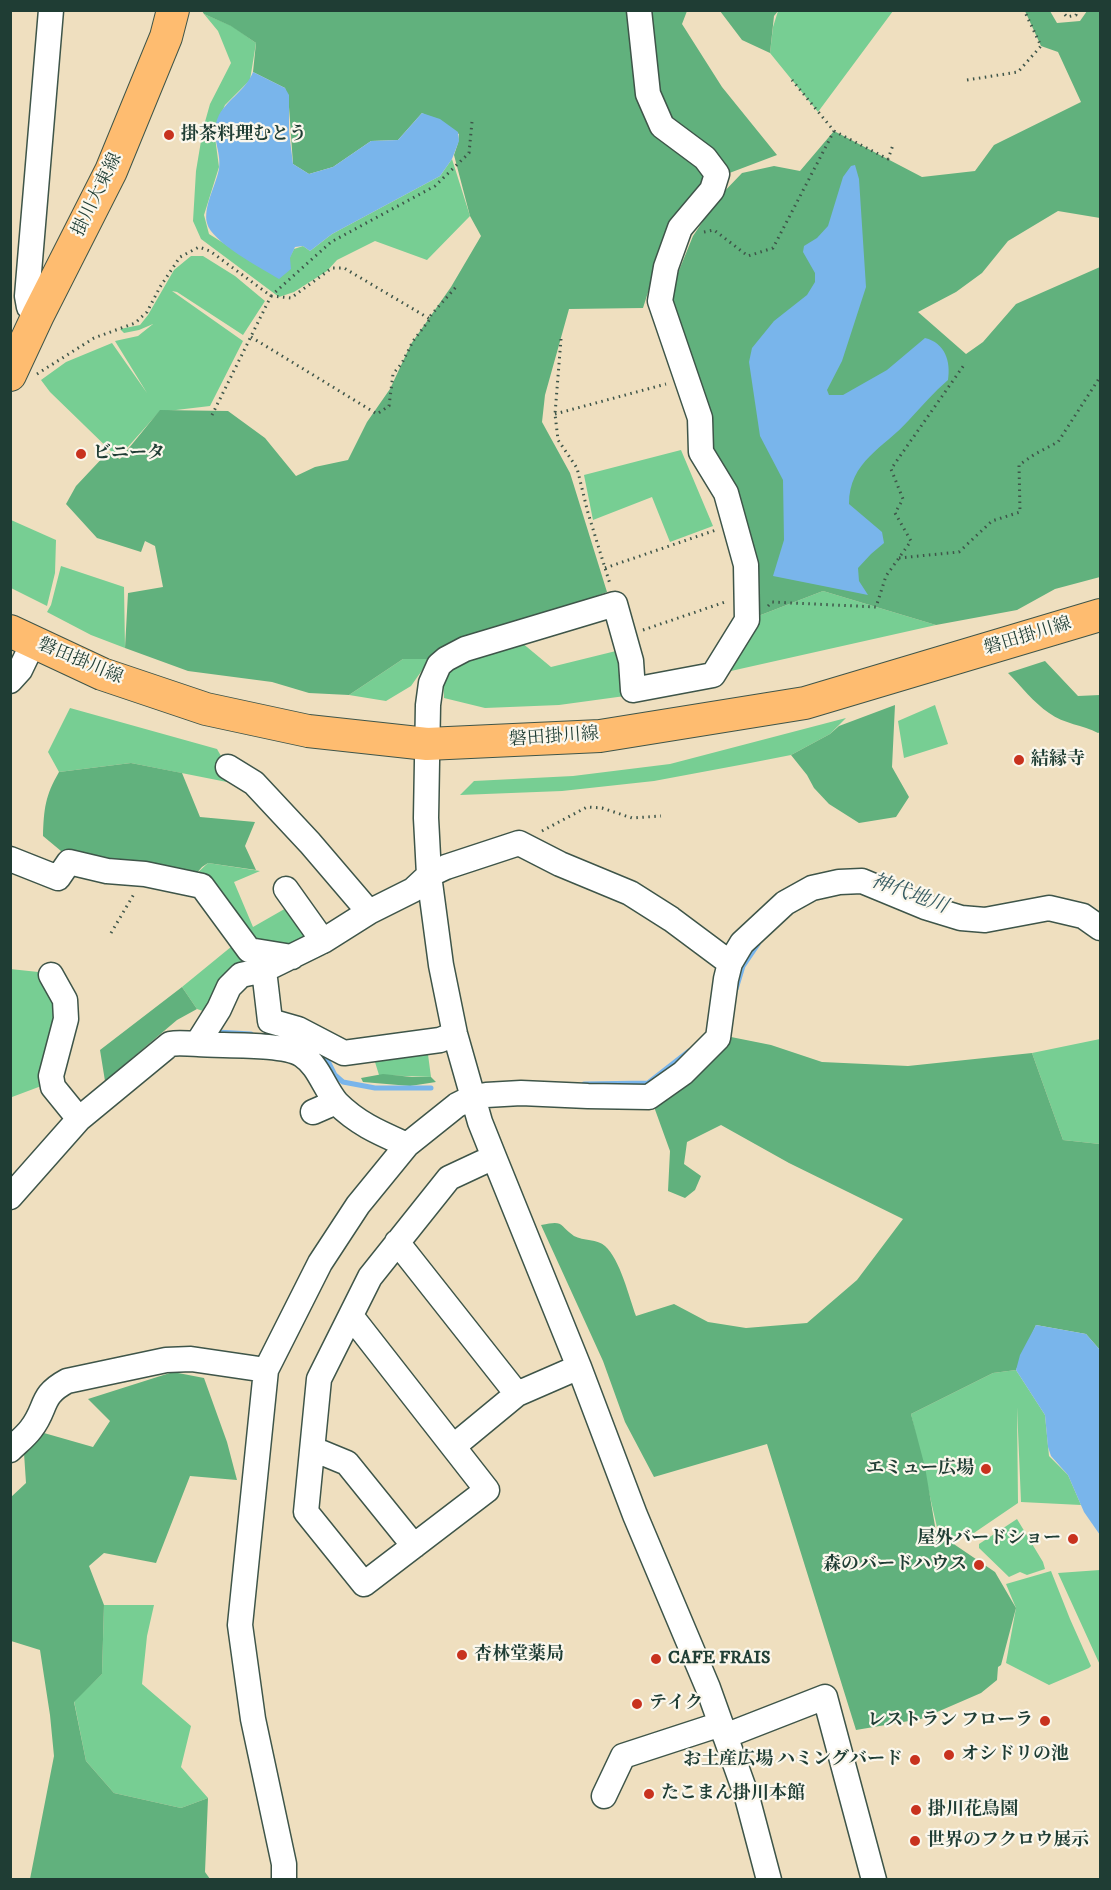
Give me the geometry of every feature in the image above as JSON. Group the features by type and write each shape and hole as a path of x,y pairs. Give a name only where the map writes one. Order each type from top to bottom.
{"main road":[{"name":"掛川大東線","path":"21,375 38,315 111,171 166,37 173,10"},
{"name":"磐田掛川線","path":"22,637 102,674 206,710 308,731 427,744 600,736 805,703 1101,615"}],"street":[{"path":"38,315 29,307 27,296 51,10"},
{"path":"639,10 648,94 662,126 705,158 717,174 712,190 680,228 666,267 660,301 700,418 701,452 726,493 746,565 747,620 713,675 633,690 632,661 615,604 465,649 446,659 434,674 429,693 426,818 429,875 441,966 455,1034 473,1097 494,1157 579,1367 635,1515 708,1688 747,1797 769,1880"},
{"path":"10,681 20,670 22,637"},
{"path":"228,767 254,783 310,843 369,912"},
{"path":"197,1044 219,1009 229,987 242,975 264,970 323,941 369,912 413,890 429,875 446,867 519,843 560,864 630,893 671,919 730,963"},
{"path":"10,859 58,878 69,862 107,871 145,874 202,886 249,950 292,957"},
{"path":"284,1880 284,1864 253,1719 240,1625 266,1370 320,1263 357,1205 407,1145 457,1105 473,1097 520,1093 649,1097 683,1073 719,1027 730,963 742,943 784,903 812,888 839,882 862,881 925,907 961,918 985,920 1049,908 1083,916 1101,928"},
{"path":"286,889 323,941"},
{"path":"264,970 270,1021 298,1029 344,1053 440,1040 455,1034"},
{"path":"51,975 64,1000 66,1019 51,1076 53,1087 79,1119"},
{"path":"10,1197 79,1119 170,1044 182,1042 294,1051 304,1056 313,1065 336,1102 366,1127 407,1145"},
{"path":"313,1112 336,1102"},
{"path":"351,1317 487,1490 364,1584 306,1512 319,1379 370,1276 449,1178 494,1157"},
{"path":"397,1242 517,1395"},
{"path":"10,1450 30,1430 41,1413 46,1396 54,1388 67,1381 166,1360 191,1359 266,1370"},
{"path":"454,1446 517,1395 579,1367"},
{"path":"313,1449 347,1463 414,1546"},
{"path":"604,1796 622,1756 723,1730 825,1697 874,1880"}],"path":[{"path":"967,80 1018,72 1041,46 1024,10"},
{"path":"1060,10 1067,17 1076,15 1077,10"},
{"path":"792,80 834,131 888,159 893,146"},
{"path":"212,415 271,296 331,242 435,186 469,153 472,122"},
{"path":"703,233 714,230 748,256 773,248 834,131"},
{"path":"21,375 40,373 94,338 135,323 147,312 180,257 199,247 210,251 271,296 291,298 332,268 344,268 430,319"},
{"path":"251,337 377,414 389,406 393,375 413,341 431,315 456,287"},
{"path":"561,339 555,414 558,440 577,468 615,604"},
{"path":"747,620 753,618 772,602 876,607 886,576 911,541 895,513 903,499 891,468 964,365"},
{"path":"899,558 959,552 992,520 1020,512 1019,465 1058,442 1101,377"},
{"path":"555,414 667,383"},
{"path":"605,568 716,530"},
{"path":"624,637 728,600"},
{"path":"519,843 587,807 602,808 632,818 661,816"},
{"path":"111,933 145,874"}],"green space":[{"path":"202,11 687,11 682,24 722,87 777,155 703,183 666,236 643,308 569,309 545,395 542,422 570,473 607,592 430,659 403,659 349,695 309,693 272,682 188,671 125,648 128,593 163,587 155,546 145,541 141,552 97,538 66,504 76,486 107,453 120,459 160,410 228,411 265,438 296,476 315,467 348,460 367,422 390,389 411,344 451,287 481,236 470,216 454,155 459,134 422,113 398,140 371,141 333,167 309,174 293,164 289,107 285,88 253,72 256,43 231,26"},
{"path":"720,11 778,11 774,16 770,53 742,40"},
{"path":"778,11 893,11 818,112 770,53 773,27"},
{"path":"1025,11 1050,11 1057,23 1080,21 1087,11 1100,11 1100,218 1058,211 1008,241 982,273 956,292 918,312 966,354 983,342 1016,304 1100,267 1100,577 1055,589 1017,610 936,625 823,591 753,618 711,453 693,358 672,322 669,295 693,236 719,197 742,173 774,166 800,171 834,131 922,177 975,171 994,145 1081,102 1058,52 1041,46"},
{"path":"204,14 232,26 256,43 250,80 225,105 214,130 219,167 204,215 209,234 279,278 294,249 303,246 310,251 332,234 440,176 452,159 470,216 427,260 375,241 337,260 327,271 294,292 279,297 201,239 193,221 196,171 203,129 210,104 231,63 218,31"},
{"path":"191,256 203,256 235,276 265,301 243,335 172,291 243,341 210,406 159,412 118,458 50,392 41,380 66,362 112,343 147,393 115,341 138,336 153,324 124,333 120,329 140,325 174,270"},
{"path":"681,450 713,526 670,542 652,497 593,520 584,475"},
{"path":"11,520 56,540 55,573 47,606 11,588"},
{"path":"61,566 124,587 125,648 91,635 47,612"},
{"path":"823,591 936,625 713,675 753,618"},
{"path":"521,642 551,667 620,650 625,696 559,705 485,708 444,698 443,678 457,662"},
{"path":"403,659 430,659 411,686 386,701 349,695"},
{"path":"1045,661 1078,696 1100,695 1100,732 1055,717 1043,709 1008,673"},
{"path":"895,705 892,767 909,797 896,817 859,823 829,804 814,788 791,755 830,734 839,726"},
{"path":"935,705 948,744 904,758 898,721"},
{"path":"70,708 217,749 237,784 131,763 59,772 48,752"},
{"path":"846,718 830,734 791,755 654,781 562,791 460,795 474,781 573,776 670,764"},
{"path":"131,763 182,773 200,817 255,822 245,846 256,870 208,863 195,875 73,861 43,836 46,803 59,772"},
{"path":"208,863 260,871 234,882 253,927 288,907 323,941 233,983 215,1015 197,1009 182,987 237,942 195,875"},
{"path":"10,969 48,973 64,1018 52,1082 12,1097 10,1095"},
{"path":"182,987 197,1009 177,1020 105,1081 100,1050"},
{"path":"731,1037 771,1045 822,1062 908,1066 1032,1053 1063,1140 1100,1144 1100,1350 1086,1334 1036,1325 1016,1370 993,1373 911,1414 925,1467 936,1532 995,1572 1016,1608 1001,1665 998,1667 997,1680 981,1693 921,1719 856,1730 767,1444 654,1477 625,1422 603,1361 541,1225 557,1223 574,1236 605,1246 620,1269 636,1316 674,1304 708,1322 746,1328 807,1323 857,1280 903,1219 789,1163 721,1125 687,1142 684,1164 701,1176 695,1190 685,1198 668,1191 670,1151 653,1104 681,1084"},
{"path":"1100,1039 1100,1144 1063,1140 1032,1053"},
{"path":"427,1047 431,1077 379,1075 375,1062 378,1052"},
{"path":"383,1074 431,1077 436,1082 410,1086 363,1082 361,1078"},
{"path":"1016,1370 1045,1415 1049,1456 1068,1475 1081,1505 1021,1502 1017,1407 1018,1503 968,1537 939,1536 911,1414 993,1373"},
{"path":"173,1372 204,1378 227,1442 237,1480 190,1476 156,1563 104,1553 89,1566 104,1605 102,1674 74,1702 86,1761 114,1793 181,1808 208,1798 205,1872 210,1879 30,1879 54,1756 40,1650 11,1641 10,1498 26,1483 24,1453 44,1433 93,1447 110,1421 88,1399"},
{"path":"1017,1519 1045,1569 1027,1575 1020,1572 1009,1577 979,1548 979,1544"},
{"path":"1100,1570 1100,1665 1058,1573"},
{"path":"1051,1571 1091,1666 1049,1685 1006,1663 1016,1608 1006,1584"},
{"path":"104,1605 154,1605 147,1636 142,1684 191,1726 181,1767 208,1798 181,1808 114,1793 86,1761 74,1701 102,1674"}],"water":[{"path":"253,72 285,88 289,95 289,132 293,164 309,174 333,167 371,141 398,140 422,113 440,119 458,132 459,141 452,159 440,176 332,234 310,251 303,246 295,247 290,258 291,269 279,279 227,246 211,230 206,217 219,169 215,136 216,123 223,109 246,84"},
{"path":"855,165 859,179 866,287 842,361 827,390 829,395 843,395 887,370 925,338 932,340 942,348 949,373 948,380 870,456 855,477 849,504 882,532 884,543 858,568 859,581 868,595 773,576 784,540 783,480 760,436 749,362 752,348 774,321 807,295 815,282 815,273 803,252 804,246 817,238 828,226 843,177 851,166"},
{"path":"1036,1325 1086,1334 1100,1350 1100,1535 1084,1512 1068,1475 1051,1456 1045,1415 1016,1370 1020,1355"}],"waterway":[{"name":"神代地川","path":"736,989 743,966 758,944"},
{"name":"神代地川","path":"217,1032 251,1034"},
{"name":"神代地川","path":"316,1051 328,1061 335,1075 343,1082 375,1088 431,1088"},
{"name":"神代地川","path":"584,1084 648,1083 689,1051"}],"place":[{"name":"掛茶料理むとう","path":"169,135"},
{"name":"ビニータ","path":"81,454"},
{"name":"結縁寺","path":"1019,760"},
{"name":"エミュー広場","path":"986,1469"},
{"name":"屋外バードショー","path":"1073,1539"},
{"name":"森のバードハウス","path":"979,1565"},
{"name":"杏林堂薬局","path":"462,1655"},
{"name":"CAFE FRAIS","path":"656,1659"},
{"name":"テイク","path":"637,1704"},
{"name":"レストラン フローラ","path":"1045,1721"},
{"name":"オシドリの池","path":"949,1755"},
{"name":"お土産広場 ハミングバード","path":"915,1760"},
{"name":"たこまん掛川本館","path":"649,1794"},
{"name":"掛川花鳥園","path":"916,1810"},
{"name":"世界のフクロウ展示","path":"915,1841"}]}
